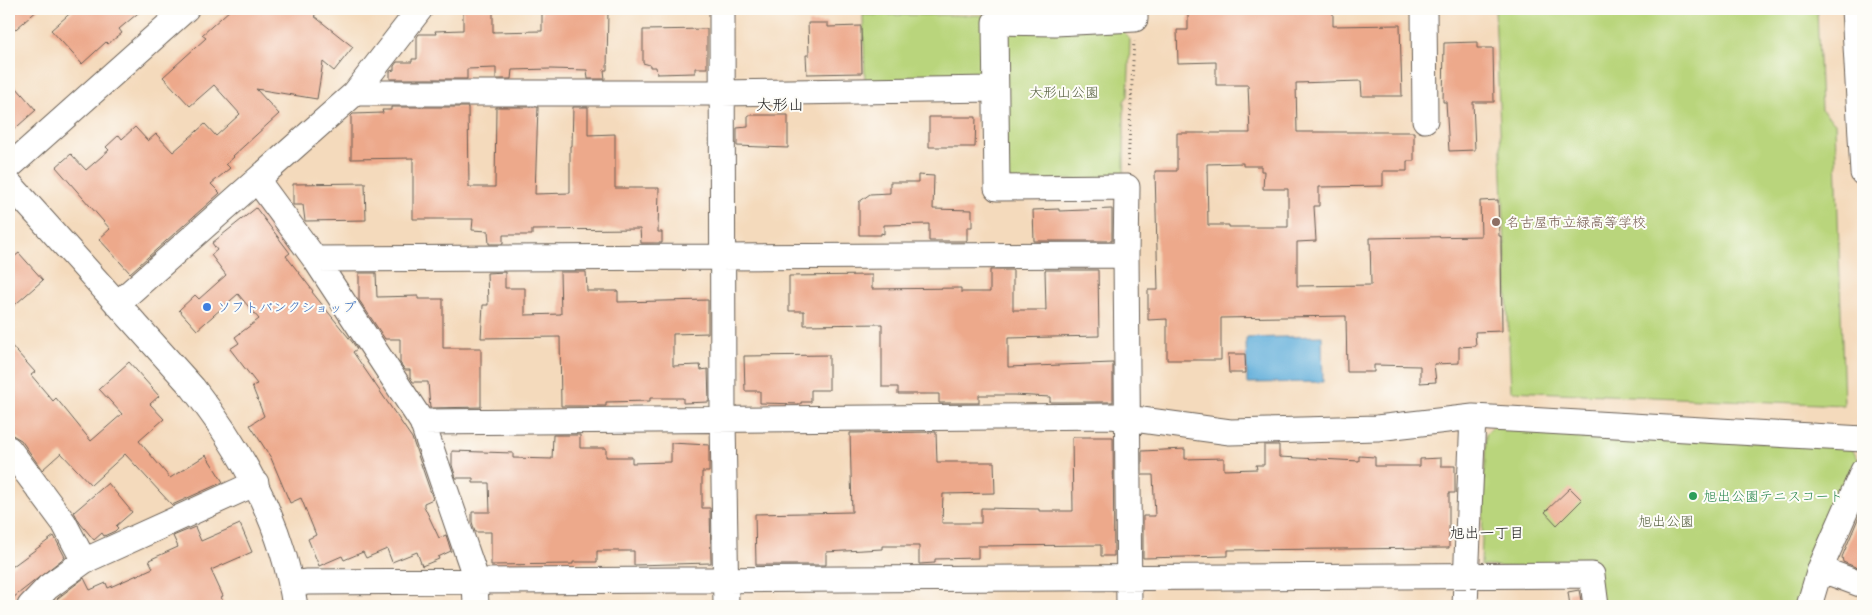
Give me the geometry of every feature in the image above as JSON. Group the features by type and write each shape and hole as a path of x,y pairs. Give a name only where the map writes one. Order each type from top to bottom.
{"street":[{"path":"9,166 186,9"},
{"path":"117,304 355,93 420,9"},
{"path":"722,9 723,420 726,606"},
{"path":"1129,606 1126,255 1128,187 997,188 995,22 1053,16 1135,19 1135,9"},
{"path":"1424,9 1424,120"},
{"path":"1854,9 1863,174"},
{"path":"355,93 722,93 995,89"},
{"path":"257,180 315,259 422,422 476,581 476,606"},
{"path":"9,183 193,388 218,419 256,483 282,552 293,595 308,582 1129,576 1592,575 1596,606"},
{"path":"315,259 1126,255"},
{"path":"422,422 1112,416 1230,432 1376,428 1473,417 1863,439"},
{"path":"1465,606 1473,417"},
{"path":"9,449 64,523 84,561"},
{"path":"1809,606 1820,569 1863,472"},
{"path":"30,606 48,587 84,561 256,483"},
{"path":"1820,569 1863,585"}],"path":[{"path":"1128,187 1134,40"}],"green space":[{"path":"1495,9 1817,10 1821,110 1835,123 1844,405 1511,391"},
{"path":"863,15 988,15 983,81 865,83"},
{"name":"大形山公園","path":"1121,28 1130,40 1128,96 1124,101 1124,172 1118,179 1012,181 1004,172 1002,40 1012,29"},
{"name":"旭出公園","path":"1494,426 1850,447 1859,460 1800,606 1600,606 1595,570 1481,566 1486,433"}],"water":[{"path":"1322,336 1323,382 1247,383 1246,338"}],"building":[{"path":"9,9 39,9 9,35"},
{"path":"75,9 143,9 119,29 122,33 108,44 106,42 82,64 51,30"},
{"path":"231,9 322,9 314,16 353,47 334,71 323,62 317,99 256,89 279,114 233,156 226,164 230,168 211,184 220,193 130,273 99,239 110,229 56,167 71,154 86,170 109,150 106,147 119,135 122,139 135,127 148,141 156,134 173,152 205,124 216,136 240,114 214,85 190,106 163,77 206,38 202,35"},
{"path":"463,9 493,9 493,32 542,31 542,9 608,9 607,70 604,70 605,79 588,79 587,70 550,69 512,70 511,79 496,79 496,68 467,69 467,79 390,79 390,71 394,70 397,62 412,62 412,59 417,59 417,37 419,34 436,34 435,31 463,30"},
{"path":"1333,9 1333,26 1400,25 1402,96 1362,96 1361,81 1296,83 1297,132 1414,132 1414,161 1407,161 1407,171 1383,171 1383,186 1319,187 1319,206 1314,206 1316,241 1297,242 1297,286 1371,285 1370,238 1481,236 1480,201 1498,200 1499,236 1501,236 1502,331 1475,332 1476,346 1459,347 1459,363 1434,364 1436,382 1420,383 1420,366 1374,365 1374,372 1347,372 1346,316 1221,318 1221,360 1167,360 1167,319 1148,320 1148,290 1158,290 1155,171 1177,171 1177,133 1250,133 1248,85 1216,85 1216,62 1178,63 1177,30 1188,30 1188,10","holes":["1243,163 1243,166 1261,166 1261,171 1264,171 1263,189 1288,189 1288,227 1208,225 1207,164"]},
{"path":"808,23 828,23 828,27 861,26 862,73 807,74 806,55 809,55"},
{"path":"707,29 707,68 695,68 695,73 657,74 656,67 650,67 650,65 643,63 643,30"},
{"path":"1477,42 1477,48 1493,48 1494,102 1473,102 1475,150 1449,151 1446,102 1443,102 1444,43"},
{"path":"9,79 36,110 9,134"},
{"path":"391,107 468,107 469,187 495,187 496,107 538,107 535,194 570,193 570,146 572,146 573,107 588,107 588,135 615,134 615,188 659,188 658,232 662,232 662,243 641,243 640,229 532,230 532,235 503,235 503,244 489,244 488,231 472,230 473,219 413,219 413,158 351,159 351,116 353,114 383,113 382,110 391,110"},
{"path":"748,115 788,115 788,148 737,146 737,128 748,127"},
{"path":"929,117 976,117 975,147 929,147"},
{"path":"918,175 934,176 933,209 972,210 972,227 967,227 967,241 929,241 929,224 884,225 884,234 859,235 859,202 870,194 890,193 890,182 918,182"},
{"path":"365,183 366,220 305,221 303,205 293,205 293,184"},
{"path":"256,208 290,253 286,256 353,343 357,349 353,352 412,438 433,499 424,503 424,506 439,538 446,535 451,551 438,557 439,559 422,566 417,552 392,562 387,549 366,558 363,552 344,560 342,556 319,566 308,539 316,535 301,498 290,503 271,458 250,425 264,416 252,386 257,384 230,349 239,343 235,337 259,319 238,294 197,330 179,310 195,295 199,299 226,275 211,255 217,250 212,243"},
{"path":"1059,209 1059,211 1112,209 1112,241 1034,241 1033,210"},
{"path":"19,253 43,280 9,310 9,261"},
{"path":"990,270 1013,270 1013,310 1046,310 1045,270 1098,270 1099,336 1008,338 1008,367 1113,363 1113,402 1050,402 1050,397 979,395 979,403 939,403 939,394 898,394 898,387 882,387 882,324 804,325 804,311 789,311 789,276 872,275 872,289 961,288 961,292 990,292"},
{"path":"505,272 505,288 525,288 525,315 561,314 560,272 586,272 587,291 618,291 618,302 708,300 708,333 673,334 673,366 700,365 701,370 708,369 709,402 683,403 683,398 650,398 650,401 606,402 606,406 561,406 560,337 481,338 483,305 488,305 487,273"},
{"path":"359,273 376,273 377,297 418,296 418,299 443,299 443,348 481,348 481,407 430,408 428,382 413,382 410,377 410,370 405,370 400,363 400,339 385,339 359,300"},
{"path":"9,343 35,372 31,375 53,401 56,398 91,441 122,414 99,389 129,362 159,396 150,404 164,419 139,441 170,478 206,455 223,482 172,505 125,454 91,485 61,453 42,470 21,440 9,433"},
{"path":"1228,354 1245,354 1246,373 1229,373"},
{"path":"829,355 829,390 811,390 811,402 801,402 801,404 760,403 760,391 745,391 744,356"},
{"path":"936,432 937,462 994,462 995,493 943,494 942,523 981,523 981,508 1073,511 1072,438 1113,437 1114,556 1101,556 1101,545 978,546 978,558 935,559 935,563 919,564 919,546 882,546 882,549 826,552 826,565 756,565 755,514 852,512 850,433"},
{"path":"553,435 580,435 580,448 606,448 606,457 632,457 632,463 671,462 671,443 709,445 709,472 702,472 702,508 710,508 711,563 634,565 634,551 597,551 597,562 491,565 491,532 475,532 472,522 472,512 490,512 489,483 473,483 473,478 456,478 452,465 452,451 513,453 513,458 552,459"},
{"path":"1264,445 1279,445 1279,457 1359,461 1359,456 1375,457 1375,466 1420,466 1420,459 1441,458 1441,466 1455,466 1455,493 1449,493 1449,548 1228,550 1228,556 1143,558 1143,516 1155,516 1153,475 1142,475 1142,451 1185,449 1185,459 1224,458 1224,470 1257,469 1256,465 1264,465"},
{"path":"108,483 132,512 116,526 118,528 115,531 104,536 102,533 94,540 80,523 74,512"},
{"path":"1570,488 1582,500 1557,525 1545,512"},
{"path":"1863,507 1863,570 1843,562 1842,557"},
{"path":"240,524 252,552 211,570 223,596 221,597 225,606 50,606 84,578 90,590 106,583 108,588 153,568 149,560 178,547 173,536 195,527 201,541"},
{"path":"54,536 65,557 9,601 9,569"},
{"path":"1579,590 1582,606 1570,606 1568,592"}],"place":[{"name":"名古屋市立緑高等学校","path":"1496,222"},
{"name":"ソフトバンクショップ","path":"207,307"},
{"name":"旭出公園テニスコート","path":"1693,496"}],"district":[{"name":"大形山","path":"780,104"},
{"name":"旭出一丁目","path":"1487,532"}]}
